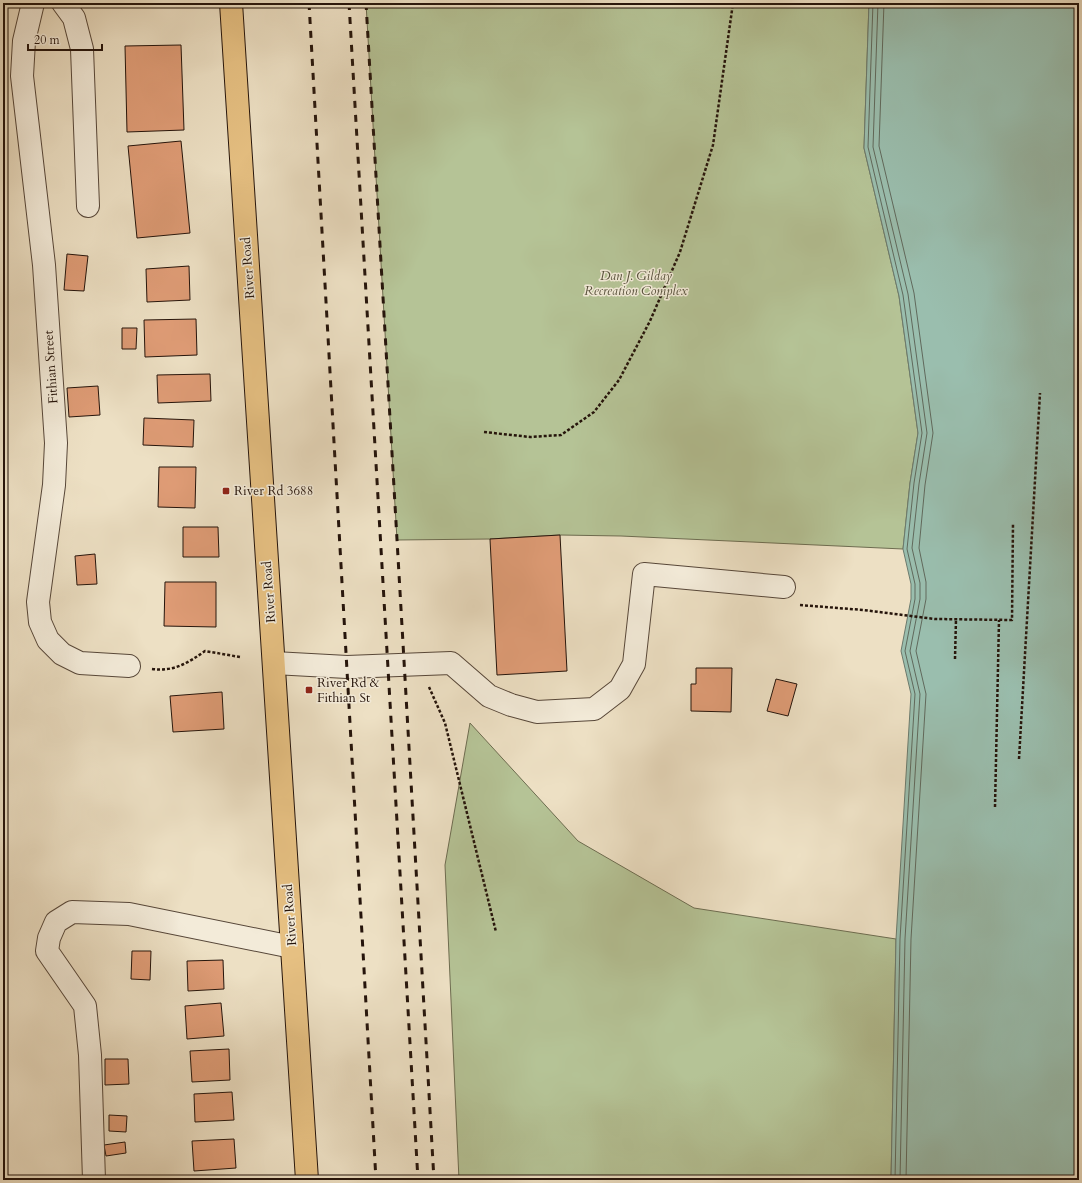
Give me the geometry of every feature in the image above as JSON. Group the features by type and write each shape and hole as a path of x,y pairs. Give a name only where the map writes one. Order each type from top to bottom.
{"main road":[{"name":"River Road","path":"231,3 307,1180"}],"street":[{"name":"Fithian Street","path":"33,3 24,41 23,87 44,265 56,444 54,485 38,602 40,622 48,640 62,654 80,663 129,666"},
{"path":"63,3 74,18 82,49 88,206"},
{"path":"274,663 347,667 451,663 489,696 511,705 537,712 594,709 620,689 634,664 644,574 784,587"},
{"path":"94,1180 90,1055 85,1006 47,951 49,938 56,922 72,912 129,914 292,947"}],"path":[{"path":"484,432 530,437 561,435 594,412 619,380 650,321 680,252 713,146 733,3"},
{"path":"1019,759 1040,393"},
{"path":"797,605 863,610 935,619 1012,620 1013,523"},
{"path":"955,659 956,619"},
{"path":"995,807 999,620"},
{"path":"129,666 166,671 190,662 205,651 240,657"},
{"path":"404,664 428,684 445,723 496,932"}],"green space":[{"name":"Dan J. Gilday Recreation Complex","path":"366,3 869,3 864,148 899,296 918,433 910,483 903,549 621,536 560,535 490,539 397,540"},
{"path":"470,723 578,841 694,908 896,939 891,1180 459,1180 445,865"}],"water":[{"path":"869,3 1079,3 1079,1180 891,1180 896,939 911,694 901,651 911,599 911,584 903,549 910,483 918,433 899,296 864,148"}],"building":[{"path":"181,45 184,130 127,132 125,46"},
{"path":"181,141 190,233 137,238 128,146"},
{"path":"67,254 88,256 84,291 64,290"},
{"path":"189,266 190,300 147,302 146,269"},
{"path":"196,319 197,355 145,357 144,320"},
{"path":"122,328 137,328 136,349 122,349"},
{"path":"210,374 211,401 158,403 157,375"},
{"path":"98,386 100,415 69,417 67,388"},
{"path":"144,418 194,420 193,447 143,445"},
{"path":"159,467 196,467 195,508 158,507"},
{"path":"183,527 218,527 219,557 183,557"},
{"path":"560,535 567,671 497,675 490,539"},
{"path":"95,554 97,584 77,585 75,556"},
{"path":"165,582 216,582 216,627 164,626"},
{"path":"696,668 732,668 731,712 691,711 691,684 696,684"},
{"path":"776,679 797,684 788,716 767,711"},
{"path":"222,692 224,729 173,732 170,696"},
{"path":"132,951 151,951 150,980 131,979"},
{"path":"223,960 224,989 188,991 187,961"},
{"path":"221,1003 224,1036 187,1039 185,1006"},
{"path":"229,1049 230,1080 192,1082 190,1051"},
{"path":"105,1059 128,1059 129,1084 105,1085"},
{"path":"232,1092 234,1120 195,1122 194,1094"},
{"path":"109,1115 127,1116 126,1132 109,1131"},
{"path":"234,1139 236,1168 194,1171 192,1141"},
{"path":"125,1142 126,1153 106,1156 104,1145"},
{"path":"235,1176 236,1180 201,1180"}],"railway":[{"path":"309,3 376,1180"},
{"path":"349,3 418,1180"},
{"path":"366,3 434,1180"}],"place":[{"name":"River Rd 3688","path":"226,491"},
{"name":"River Rd & Fithian St","path":"309,690"}]}
